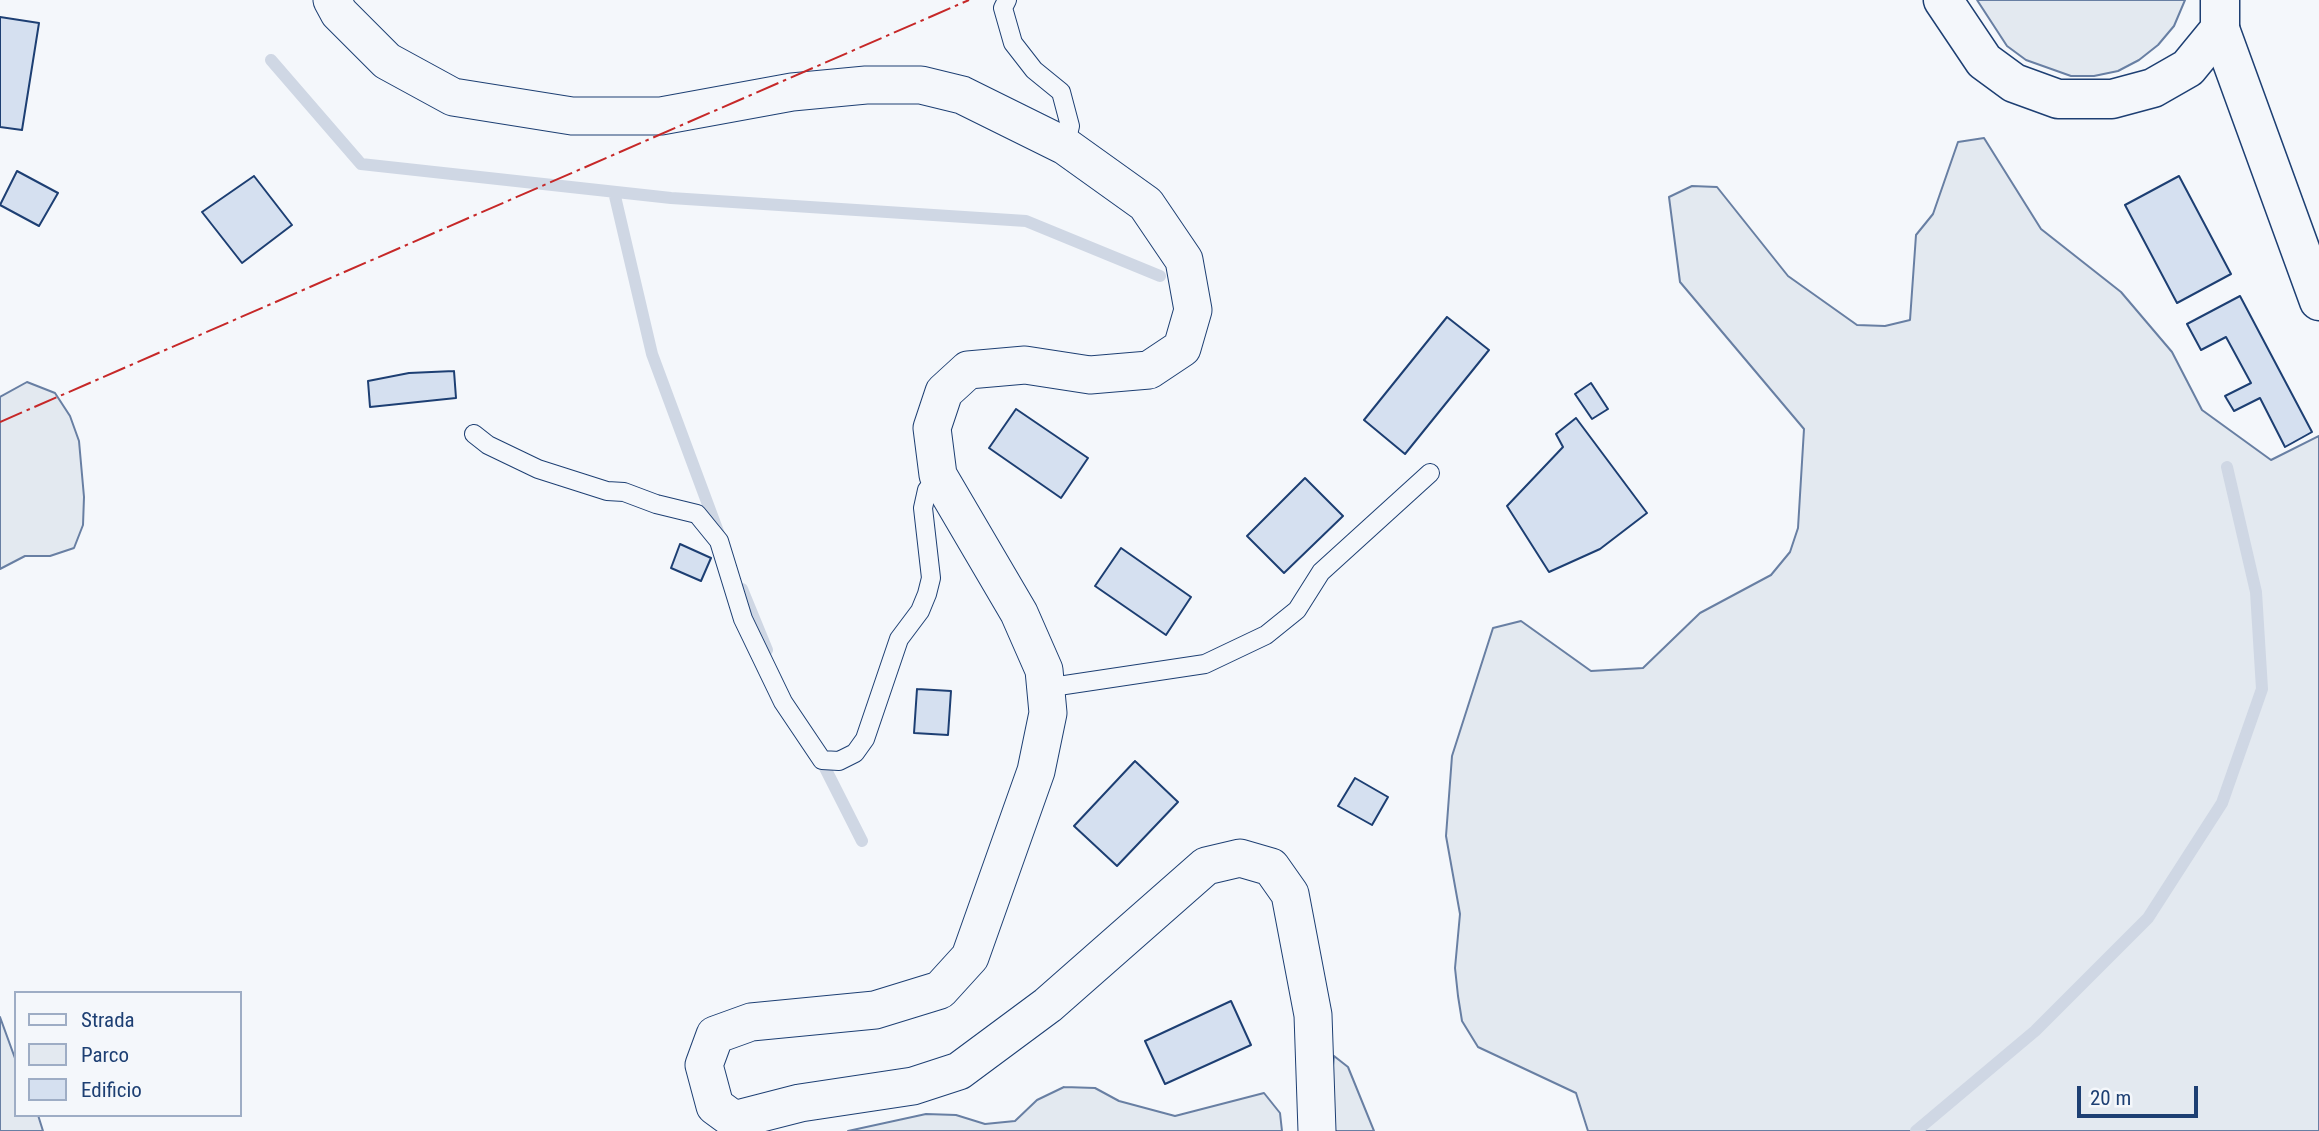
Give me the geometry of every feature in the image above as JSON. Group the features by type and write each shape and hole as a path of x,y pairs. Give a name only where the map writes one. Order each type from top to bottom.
{"main road":[{"path":"1943,0 1984,61 2014,83 2059,100 2112,99 2153,88 2188,68 2220,14"},
{"path":"2220,14 2319,301"}],"street":[{"path":"332,0 339,13 387,61 453,97 572,116 661,116 792,92 866,85 921,85 962,95 1065,146 1146,204 1184,260 1193,310 1182,348 1149,370 1090,375 1025,365 968,370 944,392 932,428 938,475 1018,613 1044,670 1048,713 1036,771 970,957 940,990 927,994 874,1010 751,1022 715,1035 704,1065 715,1106 734,1120 800,1103 913,1086 959,1071 1048,1005 1206,866 1240,858 1271,867 1290,894 1313,1015 1317,1131"}],"lane":[{"path":"1007,0 1003,8 1013,43 1034,69 1061,92 1070,126 1065,146"},
{"path":"474,434 538,469 607,491 624,492 656,505 697,514 719,541 743,619 783,702 822,760 839,761 855,753 865,739 899,639 920,611 927,594 931,578 923,508 927,490 938,475"},
{"path":"1045,688 1205,664 1266,635 1297,610 1330,563 1430,472"}],"green space":[{"path":"1977,0 2185,0 2174,26 2158,45 2139,60 2118,71 2094,76 2071,76 2026,60 2007,46"},
{"path":"1984,138 2041,229 2121,292 2172,352 2202,410 2271,460 2319,436 2319,1131 1588,1131 1576,1093 1478,1047 1462,1021 1455,968 1460,914 1446,836 1452,756 1493,628 1521,621 1591,671 1643,668 1700,613 1771,575 1790,552 1798,528 1804,429 1680,282 1669,197 1692,186 1717,187 1788,276 1857,325 1885,326 1910,320 1916,235 1933,214 1958,142"},
{"path":"27,382 55,393 70,416 79,441 84,497 83,525 74,548 50,556 25,556 0,569 0,397"},
{"path":"0,1017 14,1056 14,1117 39,1117 43,1131 0,1131"},
{"path":"1334,1056 1348,1067 1374,1131 1331,1131 1328,1112"},
{"path":"1064,1087 1095,1088 1119,1101 1175,1116 1264,1093 1280,1113 1282,1131 848,1131 926,1114 956,1115 985,1124 1015,1121 1037,1100"}],"building":[{"path":"0,17 39,23 22,130 0,127"},
{"path":"17,171 58,193 39,226 0,205"},
{"path":"254,176 292,225 242,263 202,212"},
{"path":"2179,176 2231,274 2177,303 2125,205"},
{"path":"2240,296 2312,432 2285,447 2260,398 2234,411 2225,396 2251,383 2226,337 2201,350 2187,324"},
{"path":"1447,317 1489,350 1405,454 1364,420"},
{"path":"454,371 456,398 370,407 368,381 409,373"},
{"path":"1591,383 1608,409 1592,419 1575,394"},
{"path":"1016,409 1088,458 1061,498 989,448"},
{"path":"1576,418 1647,513 1600,549 1549,572 1507,506 1563,447 1556,434"},
{"path":"1305,478 1343,516 1284,573 1247,536"},
{"path":"680,544 711,558 701,581 671,568"},
{"path":"1121,548 1191,597 1166,635 1095,586"},
{"path":"917,689 951,691 948,735 914,733"},
{"path":"1135,761 1178,802 1117,866 1074,826"},
{"path":"1355,778 1388,797 1372,825 1338,806"},
{"path":"1231,1001 1251,1045 1165,1084 1145,1041"}],"waterway":[{"path":"271,60 361,164 671,198 1026,221 1160,276"},
{"path":"614,192 652,354 720,537"},
{"path":"1916,1131 2035,1031 2148,918 2222,803 2262,689 2256,592 2227,467"},
{"path":"742,589 767,650"},
{"path":"818,754 862,841"}],"power":[{"path":"0,422 969,0"}]}
